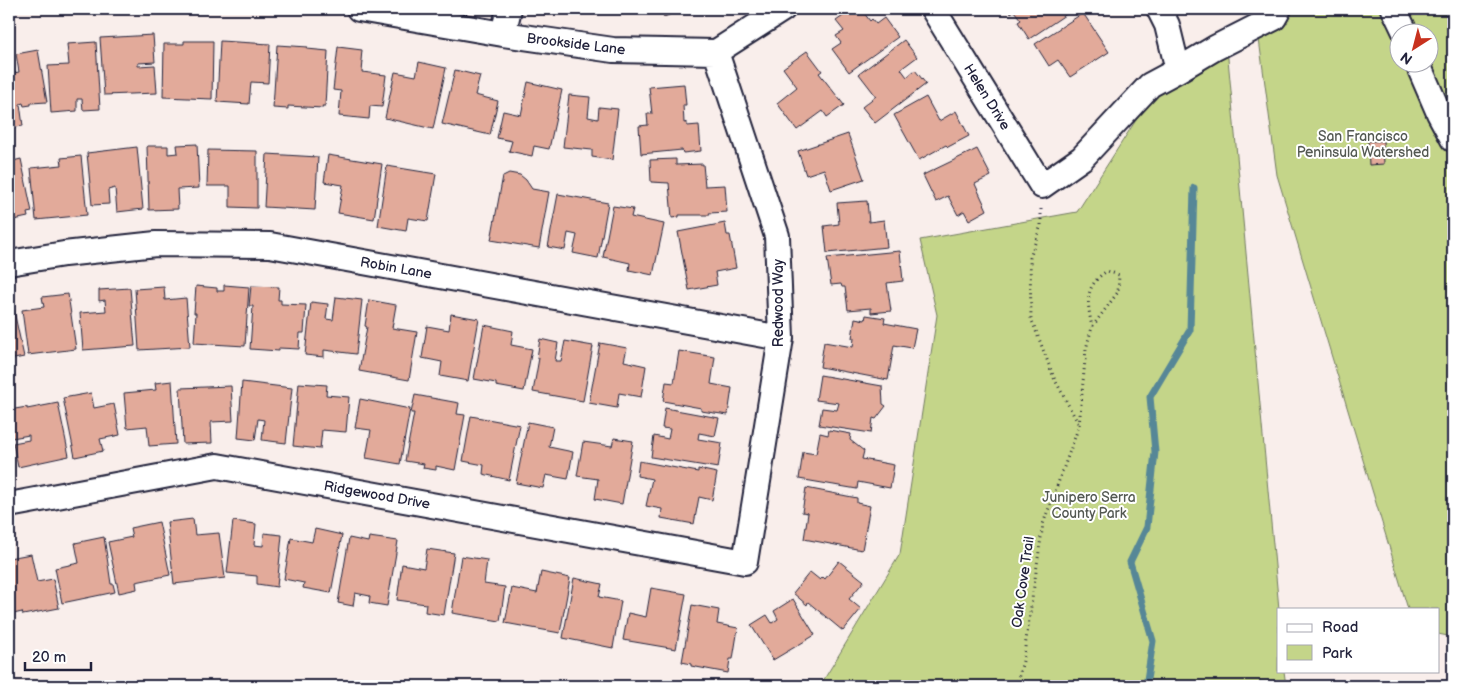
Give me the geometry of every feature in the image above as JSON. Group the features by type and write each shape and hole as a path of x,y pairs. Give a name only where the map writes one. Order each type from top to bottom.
{"street":[{"name":"Brookside Lane","path":"359,9 503,34 613,50 716,52"},
{"path":"503,34 509,9"},
{"path":"716,52 783,9"},
{"name":"Helen Drive","path":"933,9 1042,186"},
{"path":"1159,9 1167,25 1178,70"},
{"path":"1042,186 1082,158 1150,84 1274,18 1279,9"},
{"path":"1394,9 1400,22"},
{"name":"Redwood Way","path":"716,52 777,236 781,338 745,562"},
{"path":"1421,72 1439,113 1453,139"},
{"name":"Robin Lane","path":"9,263 64,254 156,244 270,244 781,338"},
{"name":"Ridgewood Drive","path":"9,504 217,466 745,562"}],"path":[{"path":"1042,186 1041,225 1030,258 1031,318 1054,378 1079,426"},
{"name":"Oak Cove Trail","path":"1016,686 1023,661 1043,524 1079,426 1086,349 1092,327 1118,292 1119,275 1107,271 1097,278 1088,293 1092,327"}],"green space":[{"name":"San Francisco Peninsula Watershed","path":"1255,9 1453,9 1453,637 1440,634 1440,608 1408,608 1277,175"},
{"name":"Junipero Serra County Park","path":"1227,48 1279,608 1277,608 1277,672 1284,672 1286,686 820,686 900,554 937,315 920,240 1077,212 1154,92"}],"building":[{"path":"579,9 624,9 624,12 609,10 603,11 603,13"},
{"path":"661,9 684,9 664,17"},
{"path":"853,9 861,9 870,21 872,19 876,24 884,18 898,37 849,72 832,49 841,43 836,36 844,31 836,21"},
{"path":"1008,9 1074,9 1029,39 1018,22 1021,20 1014,11 1011,13"},
{"path":"1083,13 1109,52 1070,77 1058,60 1049,66 1035,44"},
{"path":"153,35 155,62 138,63 138,66 155,65 157,93 104,95 100,38"},
{"path":"904,40 917,57 901,69 907,77 915,70 926,84 875,123 862,107 876,96 859,74"},
{"path":"184,41 213,41 212,99 163,97 164,44 184,44"},
{"path":"220,41 270,44 268,83 251,82 249,104 217,102"},
{"path":"96,42 100,109 83,110 82,99 77,99 77,111 51,113 48,66 69,65 67,44"},
{"path":"277,45 308,47 307,49 328,51 325,106 322,106 323,108 288,106 288,109 273,108"},
{"path":"338,47 362,50 362,72 386,75 382,107 370,106 369,119 339,116 341,91 333,90"},
{"path":"38,50 47,102 31,103 31,105 24,106 23,103 20,104 23,126 9,128 9,55 11,55 14,73 19,72 16,54"},
{"path":"807,51 822,71 819,73 844,105 827,117 823,111 797,130 777,103 797,87 783,68"},
{"path":"419,62 446,68 433,129 385,118 395,72 416,76"},
{"path":"455,70 480,76 475,95 498,101 490,135 442,124"},
{"path":"528,82 562,90 549,149 534,146 532,156 509,151 512,141 497,138 503,111 521,115"},
{"path":"684,84 686,105 683,105 684,123 687,122 687,126 699,125 701,151 683,153 682,150 641,154 639,126 648,125 647,114 652,114 649,87"},
{"path":"569,95 590,97 588,117 598,119 599,107 618,109 612,160 592,157 592,150 563,147"},
{"path":"926,97 939,121 956,111 969,136 948,147 946,145 919,160 894,115"},
{"path":"848,134 864,179 831,190 824,169 806,175 798,151"},
{"path":"1368,141 1383,141 1384,164 1369,165"},
{"path":"197,144 199,188 177,189 178,209 149,210 147,146 168,146 168,154 178,153 177,145"},
{"path":"137,147 143,209 117,212 115,188 108,190 109,204 92,205 87,153"},
{"path":"977,149 991,176 975,184 987,210 969,220 964,211 958,215 948,196 936,202 923,175"},
{"path":"208,150 257,151 257,208 230,207 230,186 207,186"},
{"path":"267,154 318,157 315,210 264,207"},
{"path":"328,155 382,164 374,219 338,213 343,185 324,182"},
{"path":"81,156 87,215 36,220 31,168 62,165 61,158"},
{"path":"21,159 32,212 27,213 28,217 9,221 9,162"},
{"path":"676,159 676,165 703,164 705,186 725,185 727,212 709,213 710,215 679,215 679,217 672,218 669,183 651,182 650,160"},
{"path":"387,166 436,174 428,221 408,218 406,231 378,226"},
{"path":"509,173 520,175 532,189 549,192 539,248 491,240 503,176"},
{"path":"558,194 608,203 598,258 573,253 577,235 568,233 565,250 548,247"},
{"path":"867,201 869,222 884,220 887,247 827,253 824,226 839,224 837,203"},
{"path":"613,206 633,209 631,217 664,224 653,275 629,270 630,263 603,257"},
{"path":"725,223 727,235 730,235 736,268 715,272 717,285 689,290 678,232"},
{"path":"900,251 903,281 887,283 891,311 871,313 871,308 848,310 845,287 842,287 841,284 831,285 827,258"},
{"path":"224,285 249,287 245,346 194,343 196,286 217,288 217,291 224,291"},
{"path":"251,286 279,287 278,300 281,300 281,304 306,305 304,333 300,333 299,349 279,348 279,351 250,349 253,306 249,306"},
{"path":"164,287 165,300 186,298 190,347 139,350 135,289"},
{"path":"130,288 135,346 83,350 80,313 106,311 105,300 99,301 99,290"},
{"path":"68,294 76,349 28,355 22,310 44,307 42,297"},
{"path":"336,297 362,300 356,354 324,350 324,357 305,355 311,302 328,304 326,319 333,320"},
{"path":"369,300 396,305 392,328 417,332 409,380 359,371 367,327 365,326"},
{"path":"12,302 24,357 9,360 9,303"},
{"path":"451,314 479,319 468,381 440,376 442,362 422,358 427,326 449,330"},
{"path":"866,315 885,318 884,323 916,329 912,348 894,345 888,380 820,367 824,342 853,347 854,338 852,338 855,318 865,320"},
{"path":"484,325 513,331 511,345 532,349 524,391 496,386 496,383 474,379"},
{"path":"540,339 558,343 555,361 561,361 565,341 593,346 583,401 533,392"},
{"path":"600,343 627,348 624,361 646,366 641,397 619,393 617,408 589,403"},
{"path":"679,351 715,357 711,384 732,388 728,415 701,411 701,408 663,401 666,382 674,383"},
{"path":"820,375 882,386 883,404 886,406 876,419 873,418 871,433 819,425 822,408 837,410 839,403 816,400"},
{"path":"172,381 176,444 149,446 147,426 127,428 124,393 156,390 155,383"},
{"path":"242,382 292,388 286,443 262,440 264,420 258,419 255,440 238,438"},
{"path":"299,383 327,385 326,395 349,397 346,432 322,430 320,449 293,446"},
{"path":"231,386 233,421 211,422 212,443 183,444 180,388"},
{"path":"91,393 94,408 114,404 120,435 100,439 103,451 75,457 63,398"},
{"path":"415,395 459,403 457,414 465,415 455,470 436,466 436,470 423,468 424,464 405,461 414,413 411,413"},
{"path":"360,399 410,409 400,464 366,458 371,430 355,428"},
{"path":"58,403 69,456 18,467 13,443 29,440 29,435 12,438 9,410 27,407 27,409"},
{"path":"665,408 719,418 715,436 699,433 698,439 722,443 718,468 651,457 654,436 668,439 670,429 662,428"},
{"path":"471,416 520,425 509,480 483,474 484,465 463,461"},
{"path":"528,422 553,427 549,447 573,452 568,479 546,475 543,488 516,483"},
{"path":"829,430 851,434 850,440 864,451 862,459 894,465 890,488 858,482 857,489 799,479 803,452 816,454 820,433 828,435"},
{"path":"614,438 633,441 622,504 595,499 598,479 577,476 583,442 612,446"},
{"path":"639,461 698,472 698,469 717,473 712,500 699,497 694,524 661,518 662,509 646,506 652,479 637,476"},
{"path":"806,488 857,498 857,503 870,506 862,550 804,539 808,513 802,512"},
{"path":"193,519 195,535 219,533 225,578 174,584 167,522"},
{"path":"233,521 256,524 254,545 263,546 264,533 282,535 277,587 257,584 257,576 227,573"},
{"path":"159,522 170,575 136,582 137,589 119,593 108,542 132,537 130,528"},
{"path":"315,529 342,535 331,593 303,588 304,583 284,579 291,538 312,542"},
{"path":"104,537 111,584 113,584 115,592 62,603 55,568 79,563 75,543"},
{"path":"369,537 398,541 387,606 369,603 370,596 355,593 353,606 338,603 349,538 368,542"},
{"path":"427,549 454,553 444,615 425,612 426,604 397,600 402,564 424,568"},
{"path":"31,554 37,582 53,579 59,608 23,615 22,612 9,615 9,558"},
{"path":"461,556 487,560 484,584 505,587 500,621 452,613"},
{"path":"839,561 864,581 849,599 861,609 843,631 808,602 807,605 793,593 810,572 820,580 823,577 825,579"},
{"path":"541,572 570,578 560,633 505,623 512,588 537,593"},
{"path":"574,578 602,584 599,597 621,601 613,648 563,638"},
{"path":"651,588 686,594 676,649 623,640 628,613 646,617"},
{"path":"793,599 815,635 773,660 751,625 767,615 772,623 778,619 774,611"},
{"path":"692,605 719,610 717,624 738,628 733,659 730,659 728,673 691,666 691,664 682,662"}],"waterway":[{"path":"1146,686 1153,641 1130,562 1147,527 1155,452 1150,397 1190,330 1194,188"}]}
